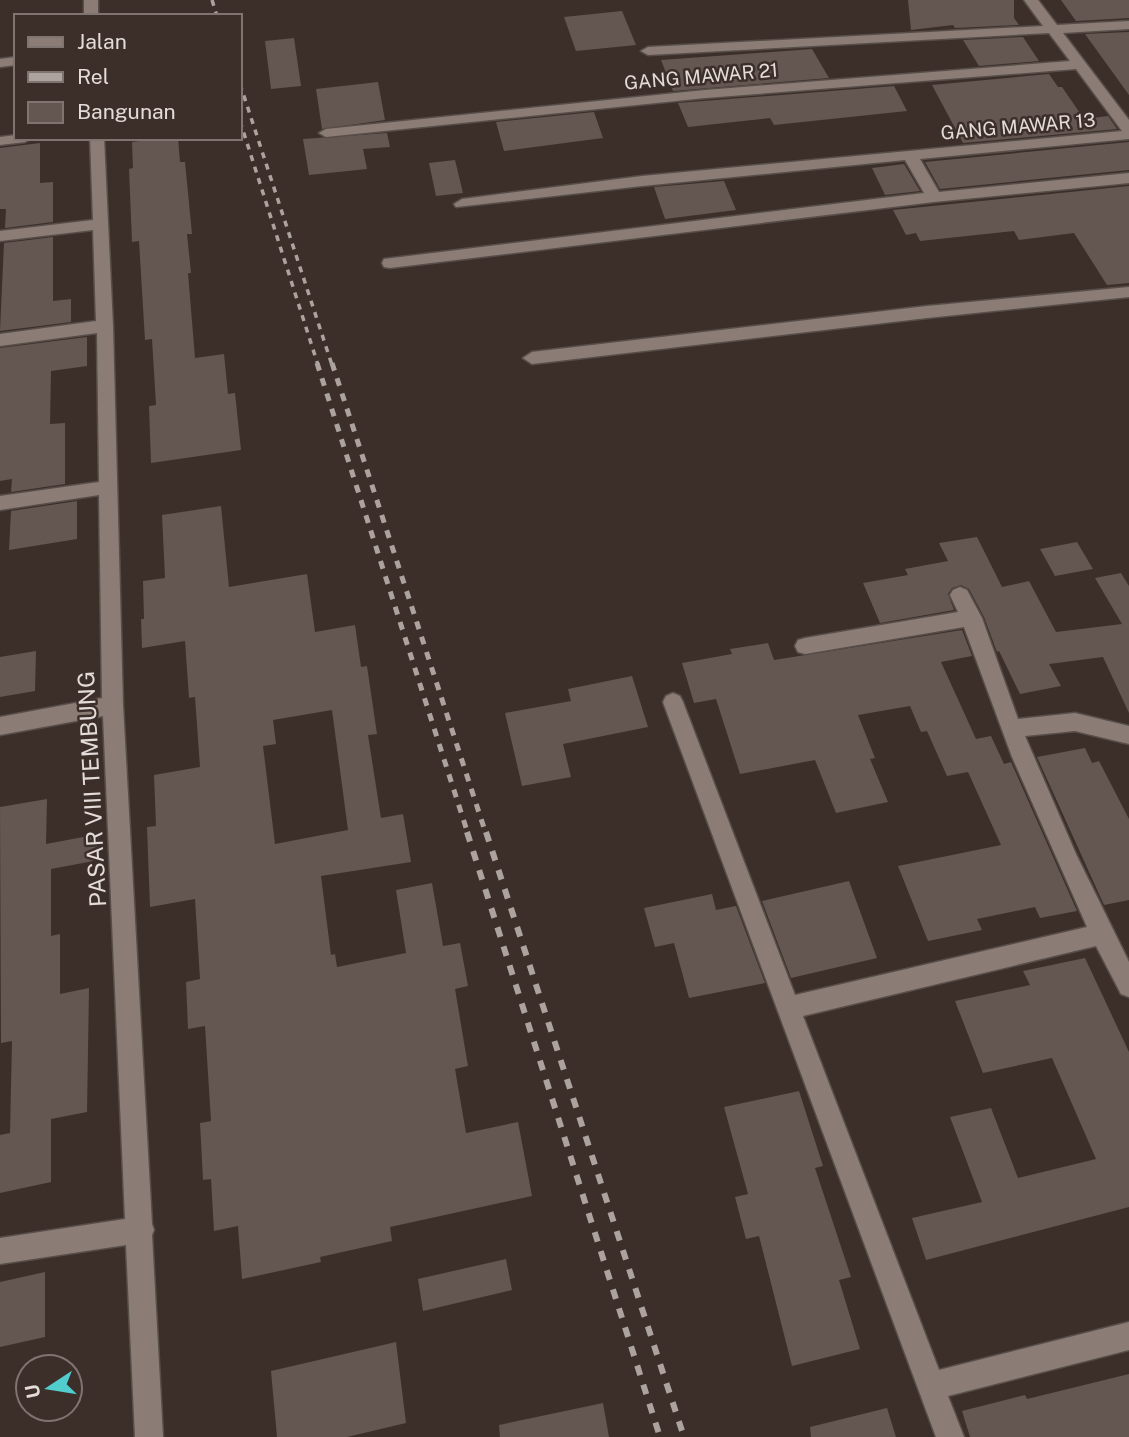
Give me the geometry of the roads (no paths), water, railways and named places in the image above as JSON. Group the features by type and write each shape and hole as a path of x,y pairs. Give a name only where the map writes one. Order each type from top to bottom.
{"street":[{"path":"1031,0 1129,132"},
{"path":"648,51 1129,24"},
{"name":"GANG MAWAR 21","path":"326,133 705,94 1081,64"},
{"name":"GANG MAWAR 13","path":"462,204 655,180 1129,132"},
{"name":"PASAR VIII TEMBUNG","path":"97,140 105,326 113,705 141,1230 149,1437"},
{"path":"911,155 934,197"},
{"path":"390,263 934,197 1129,178"},
{"path":"0,236 102,223"},
{"path":"532,358 927,312 1129,292"},
{"path":"0,340 105,326"},
{"path":"0,503 109,487"},
{"path":"960,595 972,618 1011,729 1101,934 1129,986"},
{"path":"805,646 972,618"},
{"path":"673,702 950,1437"},
{"path":"0,726 113,705"},
{"path":"1011,729 1074,722 1129,735"},
{"path":"788,1008 1101,934"},
{"path":"0,1251 141,1230"},
{"path":"930,1386 1129,1336"}],"railway":[{"path":"212,0 216,14"},
{"path":"242,90 332,365"},
{"path":"242,127 318,365"},
{"path":"317,363 468,834"},
{"path":"332,363 486,834"},
{"path":"467,832 660,1437"},
{"path":"486,832 684,1437"}]}
